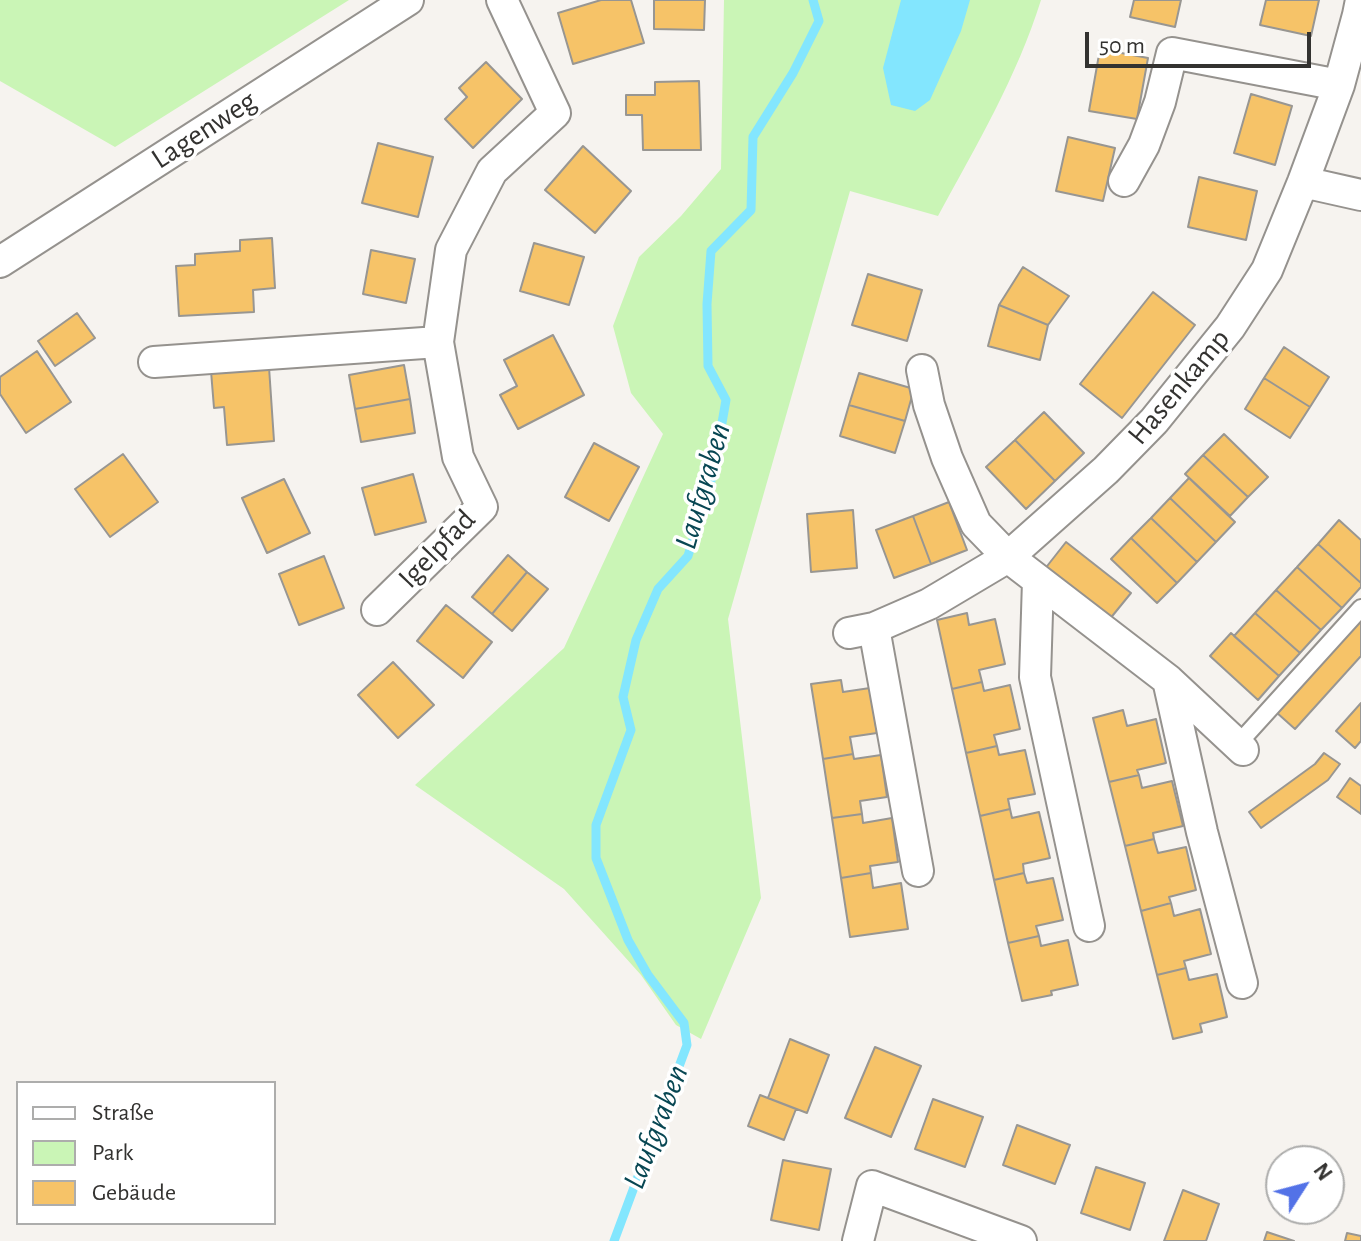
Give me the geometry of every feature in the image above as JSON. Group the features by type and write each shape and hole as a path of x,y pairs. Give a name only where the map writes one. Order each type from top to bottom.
{"street":[{"name":"Lagenweg","path":"0,262 408,0"},
{"name":"Igelpfad","path":"377,610 482,507 458,457 438,342 451,250 492,171 555,113 502,0"},
{"name":"Hasenkamp","path":"918,871 862,631 929,604 1008,557 1106,470 1154,421 1230,327 1267,270 1339,85 1360,10"},
{"path":"1124,181 1144,145 1160,102 1172,53 1339,85"},
{"path":"1303,182 1361,195"},
{"path":"154,362 438,342"},
{"path":"922,370 929,405 947,458 976,524 1008,557 1168,680 1240,748"},
{"path":"1038,581 1035,677 1089,926"},
{"path":"1168,680 1202,832 1242,983"},
{"path":"858,1241 872,1186 1021,1241"}],"lane":[{"path":"1240,748 1361,608"}],"green space":[{"path":"0,0 349,0 115,147 0,81"},
{"path":"724,0 1041,0 1008,84 938,216 850,191 728,619 761,898 701,1039 676,1025 641,975 564,889 415,785 564,648 663,434 631,393 613,326 639,257 681,216 721,169"}],"water":[{"path":"901,0 970,0 961,31 930,100 915,111 891,105 883,68"}],"building":[{"path":"601,0 631,0 644,43 573,64 558,13"},
{"path":"654,0 705,0 704,30 654,29"},
{"path":"1134,0 1181,0 1175,27 1130,17"},
{"path":"1266,0 1319,0 1311,36 1260,25"},
{"path":"1100,49 1148,58 1137,119 1089,111"},
{"path":"486,62 522,99 473,148 445,119 467,97 459,88"},
{"path":"699,81 701,150 643,150 642,115 626,115 626,95 655,95 655,82"},
{"path":"1251,94 1292,106 1275,165 1234,153"},
{"path":"1068,137 1115,148 1103,201 1056,191"},
{"path":"378,143 433,157 418,217 362,203"},
{"path":"583,146 631,191 595,233 545,190"},
{"path":"1199,177 1257,191 1246,240 1188,227"},
{"path":"272,238 275,288 253,290 254,312 179,316 176,266 195,265 195,254 240,251 240,240"},
{"path":"534,243 584,257 569,305 520,291"},
{"path":"371,250 415,259 406,303 363,294"},
{"path":"1023,267 1069,296 1048,325 999,305"},
{"path":"868,274 922,290 907,341 852,325"},
{"path":"1153,292 1195,325 1122,418 1080,384"},
{"path":"999,305 1048,325 1040,360 988,346"},
{"path":"77,313 95,338 55,366 38,341"},
{"path":"553,335 584,395 518,429 500,395 517,386 504,360"},
{"path":"1284,347 1329,377 1310,407 1264,378"},
{"path":"37,351 71,402 26,433 0,394 0,377"},
{"path":"404,365 410,399 355,409 349,375"},
{"path":"269,367 274,441 227,445 224,407 214,408 211,371"},
{"path":"859,373 914,389 905,421 849,405"},
{"path":"1264,378 1310,407 1290,438 1245,409"},
{"path":"410,399 415,433 361,442 355,409"},
{"path":"849,405 905,421 895,453 840,436"},
{"path":"1044,412 1084,453 1055,481 1015,440"},
{"path":"1224,434 1268,477 1248,497 1203,455"},
{"path":"1015,440 1055,481 1026,509 986,467"},
{"path":"594,443 639,467 609,521 565,497"},
{"path":"123,454 158,502 110,537 75,489"},
{"path":"1203,455 1248,497 1230,516 1185,474"},
{"path":"413,474 426,522 375,535 362,488"},
{"path":"1189,478 1235,522 1216,542 1170,498"},
{"path":"284,479 310,533 267,553 242,498"},
{"path":"1170,498 1216,542 1197,562 1151,518"},
{"path":"949,502 967,550 931,564 913,516"},
{"path":"853,510 857,568 811,572 807,514"},
{"path":"913,516 931,564 894,578 876,530"},
{"path":"1151,518 1197,562 1177,583 1131,538"},
{"path":"1339,520 1361,540 1361,583 1318,544"},
{"path":"1131,538 1177,583 1157,603 1111,559"},
{"path":"1066,542 1131,593 1109,620 1044,570"},
{"path":"1318,544 1361,583 1361,587 1342,608 1297,567"},
{"path":"508,555 527,572 492,614 472,597"},
{"path":"324,556 344,608 299,625 279,574"},
{"path":"1297,567 1342,608 1321,630 1276,590"},
{"path":"527,572 548,589 512,631 492,614"},
{"path":"1276,590 1321,630 1300,653 1255,613"},
{"path":"446,605 492,642 463,678 417,641"},
{"path":"967,613 969,625 995,619 1005,664 979,670 982,682 952,689 937,620"},
{"path":"1255,613 1300,653 1279,676 1234,636"},
{"path":"1361,619 1361,656 1295,729 1276,712"},
{"path":"1231,633 1279,676 1258,700 1210,656"},
{"path":"393,662 434,705 398,738 358,695"},
{"path":"841,680 843,692 870,688 877,733 850,737 853,754 823,759 811,684"},
{"path":"982,682 984,691 1010,685 1020,729 994,735 997,746 966,753 952,689"},
{"path":"1361,703 1361,741 1355,748 1336,731"},
{"path":"1123,710 1127,726 1156,719 1166,763 1137,770 1139,775 1109,782 1093,718"},
{"path":"997,746 999,755 1025,750 1035,794 1008,799 1010,809 980,816 966,753"},
{"path":"1324,753 1340,764 1328,780 1261,828 1249,812 1315,764"},
{"path":"853,754 854,759 881,755 887,797 860,801 862,814 832,818 823,759"},
{"path":"1139,775 1142,788 1172,781 1183,826 1153,833 1154,839 1125,846 1109,782"},
{"path":"1350,778 1361,786 1361,814 1337,797"},
{"path":"1010,809 1012,818 1039,812 1050,858 1023,864 1024,873 994,880 980,816"},
{"path":"862,814 863,823 892,818 898,862 870,866 871,873 841,878 832,818"},
{"path":"1154,839 1158,853 1186,847 1196,890 1169,897 1171,903 1141,911 1125,846"},
{"path":"871,873 873,888 901,883 908,929 850,937 841,878"},
{"path":"1024,873 1027,883 1053,878 1063,920 1036,926 1039,936 1008,943 994,880"},
{"path":"1171,903 1174,916 1200,909 1211,954 1184,961 1186,968 1157,975 1141,911"},
{"path":"1039,936 1041,946 1068,940 1078,985 1051,991 1052,995 1022,1001 1008,943"},
{"path":"1186,968 1189,980 1217,974 1227,1017 1200,1024 1202,1032 1173,1039 1157,975"},
{"path":"790,1039 829,1055 807,1113 768,1098"},
{"path":"875,1047 921,1066 891,1137 845,1118"},
{"path":"760,1095 796,1109 784,1140 748,1126"},
{"path":"933,1099 983,1117 965,1167 915,1149"},
{"path":"1017,1125 1070,1145 1055,1184 1003,1165"},
{"path":"783,1160 831,1169 819,1230 771,1220"},
{"path":"1096,1167 1145,1183 1130,1230 1081,1213"},
{"path":"1183,1190 1219,1204 1206,1241 1164,1241"},
{"path":"1267,1232 1294,1241 1264,1241"},
{"path":"1347,1233 1361,1236 1361,1241 1345,1241"}],"waterway":[{"name":"Laufgraben","path":"614,1241 687,1045 684,1023 648,975 628,940 596,858 596,825 631,730 623,697 636,640 658,589 688,556 712,477 726,400 708,366 707,304 711,251 751,210 753,137 793,73 819,21 813,0"}]}
